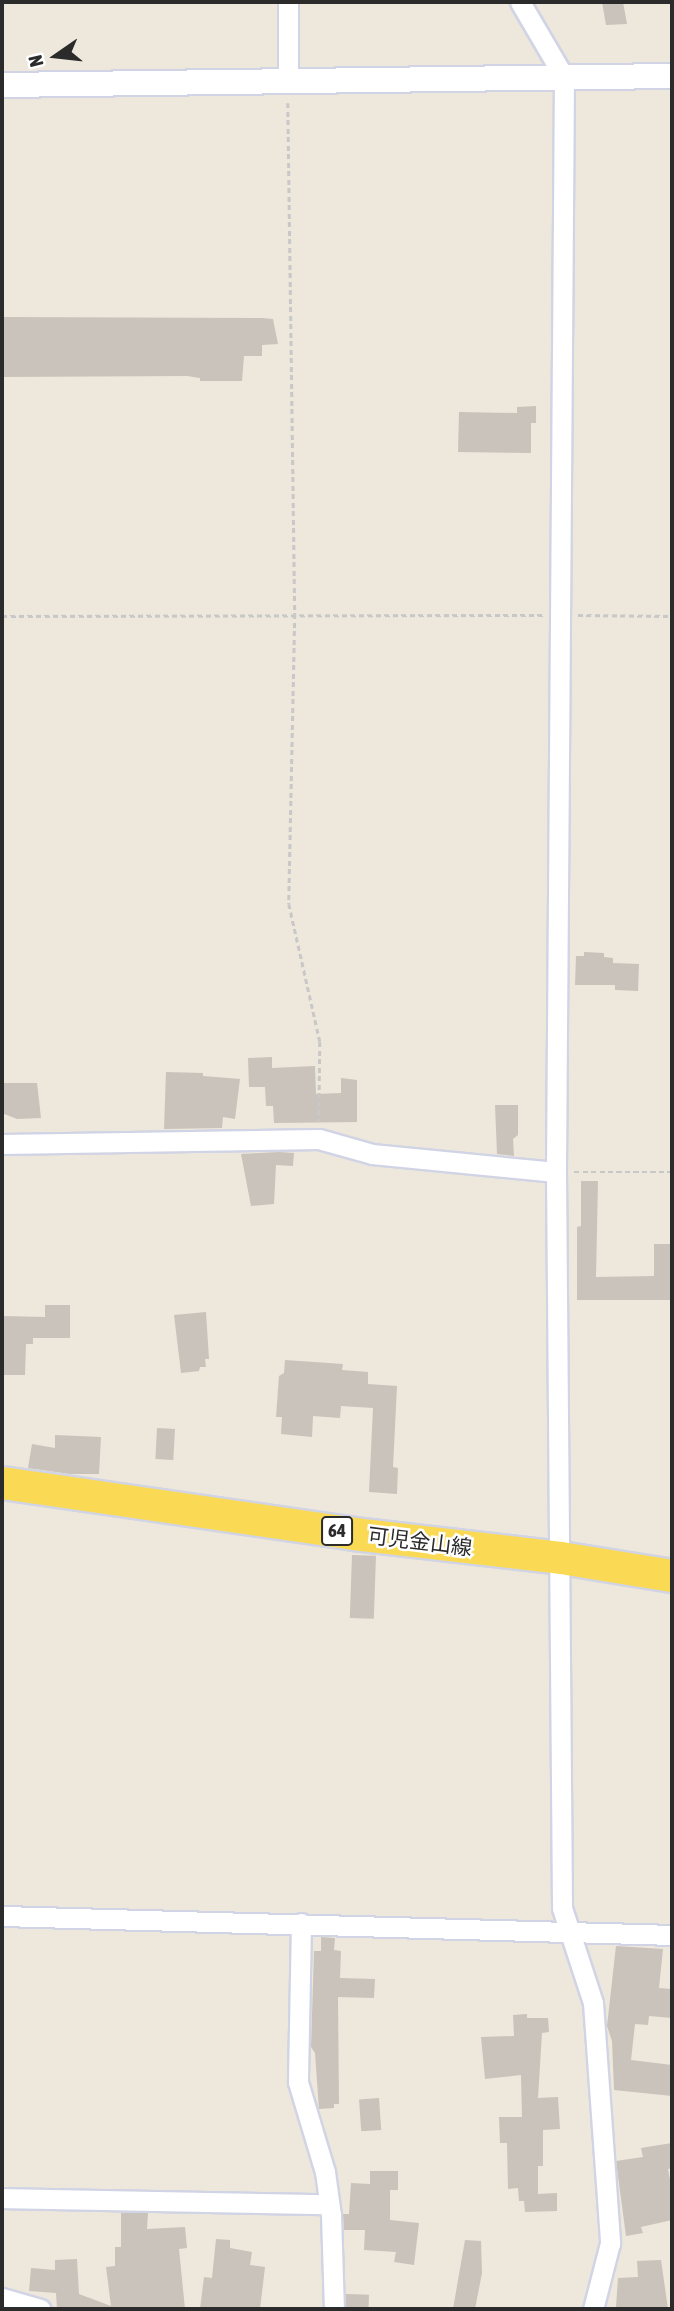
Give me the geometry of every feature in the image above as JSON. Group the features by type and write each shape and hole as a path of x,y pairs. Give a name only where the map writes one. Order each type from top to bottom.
{"main road":[{"name":"可児金山線","path":"2,1483 354,1534 561,1558 672,1576"}],"street":[{"path":"288,2 288,82"},
{"path":"520,2 564,77 556,1172 562,1908 593,2003 610,2244 593,2309"},
{"path":"2,85 672,76"},
{"path":"2,1144 319,1139 372,1154 556,1172"},
{"path":"2,1916 570,1930 672,1935"},
{"path":"301,1923 298,2082 325,2172 334,2309"},
{"path":"2,2198 329,2204"},
{"path":"2,2298 40,2309"}],"path":[{"path":"288,82 295,614 289,904 320,1042 319,1139"},
{"path":"2,616 672,616"},
{"path":"556,1172 672,1172"}],"building":[{"path":"602,2 623,2 627,24 606,25"},
{"path":"2,317 273,319 278,344 262,345 262,356 244,356 242,381 200,381 200,378 187,376 2,377"},
{"path":"536,406 536,423 531,423 531,453 458,452 459,412 517,413 517,407"},
{"path":"584,952 604,953 604,957 613,958 613,963 639,964 638,991 615,990 615,985 575,985 576,956 584,956"},
{"path":"272,1057 272,1068 315,1066 316,1094 341,1093 341,1078 357,1080 357,1122 274,1123 273,1106 266,1106 265,1087 249,1087 248,1058"},
{"path":"166,1072 203,1073 203,1076 240,1079 235,1119 223,1117 222,1128 164,1129"},
{"path":"2,1083 37,1083 41,1118 17,1119 2,1113"},
{"path":"495,1105 518,1105 518,1135 513,1139 514,1156 497,1154"},
{"path":"294,1153 293,1166 276,1165 274,1204 251,1206 241,1154"},
{"path":"581,1181 598,1181 596,1277 654,1276 654,1244 672,1244 672,1300 577,1300 577,1227 581,1226"},
{"path":"45,1305 70,1305 70,1338 33,1338 33,1344 26,1344 25,1375 2,1375 2,1316 45,1317"},
{"path":"206,1312 209,1359 205,1359 206,1367 200,1367 199,1371 181,1373 174,1315"},
{"path":"285,1360 343,1364 342,1370 368,1372 368,1384 397,1386 393,1467 398,1468 397,1494 369,1492 373,1408 341,1406 340,1418 313,1416 312,1437 281,1434 282,1417 276,1417 279,1376 284,1373"},
{"path":"157,1428 175,1429 173,1460 155,1459"},
{"path":"55,1435 101,1437 99,1474 70,1474 28,1468 32,1444 55,1448"},
{"path":"352,1555 376,1556 374,1619 350,1618"},
{"path":"321,1937 335,1938 334,1950 341,1951 340,1978 375,1979 374,1998 338,1997 339,2104 334,2104 334,2108 319,2109 315,2053 311,2047 314,1951 321,1951"},
{"path":"616,1946 663,1949 659,1988 672,1989 672,2018 649,2016 648,2025 635,2024 631,2060 672,2065 672,2096 614,2090 612,2041 607,2026"},
{"path":"527,2014 527,2018 548,2018 549,2032 542,2033 538,2098 558,2097 560,2129 543,2130 543,2166 538,2166 538,2194 557,2193 557,2211 525,2212 524,2201 519,2201 518,2188 508,2189 507,2143 500,2143 499,2117 522,2117 521,2075 485,2079 481,2037 514,2036 513,2015"},
{"path":"379,2098 381,2130 361,2131 359,2099"},
{"path":"672,2143 672,2168 668,2169 672,2190 672,2220 641,2227 643,2233 626,2236 616,2161 643,2157 641,2148"},
{"path":"370,2171 398,2171 398,2190 390,2190 390,2220 419,2223 414,2265 394,2262 396,2252 364,2250 365,2230 344,2230 343,2214 349,2214 351,2183 370,2184"},
{"path":"121,2213 148,2213 147,2229 185,2227 187,2248 179,2249 185,2309 57,2309 56,2293 29,2291 31,2268 55,2270 55,2260 77,2259 79,2294 111,2306 106,2267 115,2266 115,2247 121,2247"},
{"path":"216,2239 230,2240 230,2248 252,2252 250,2265 265,2267 260,2309 200,2309 204,2277 212,2278"},
{"path":"465,2240 481,2241 482,2273 475,2309 453,2309"},
{"path":"661,2260 668,2309 616,2307 618,2278 638,2277 637,2261"},
{"path":"346,2294 369,2295 368,2309 345,2309"}]}
